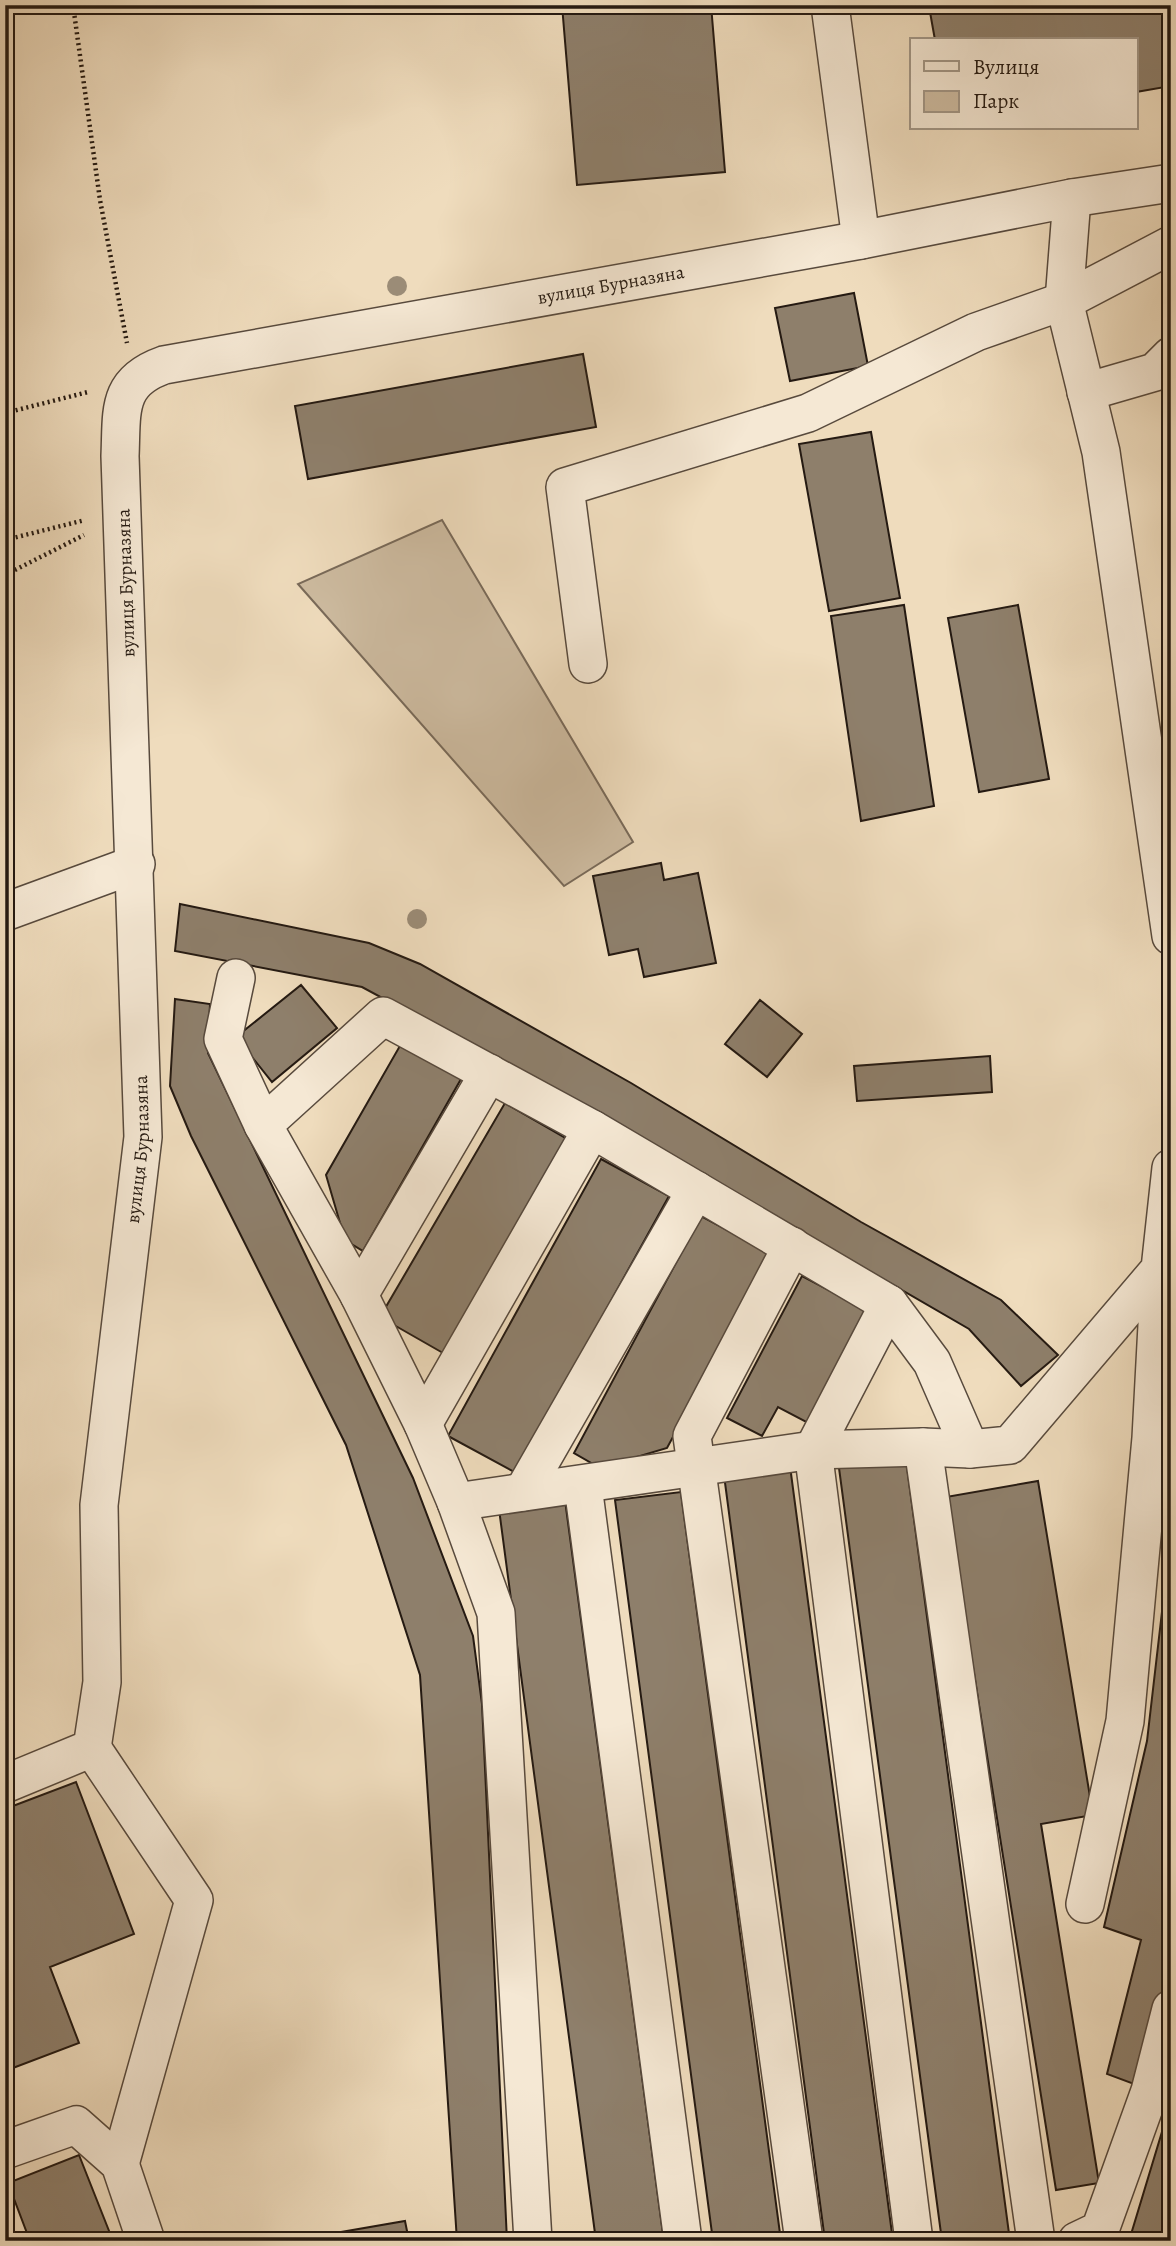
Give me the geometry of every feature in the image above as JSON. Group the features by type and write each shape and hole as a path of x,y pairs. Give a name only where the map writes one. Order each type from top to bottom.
{"street":[{"path":"830,5 861,240"},
{"name":"вулиця Бурназяна","path":"92,1748 102,1682 99,1505 143,1138 123,510 122,417 127,394 134,380 143,373 164,365 861,240 1072,198 1171,183"},
{"path":"1072,198 1064,300 1101,452 1171,936"},
{"path":"588,664 565,487 808,413 976,332 1064,300 1171,245"},
{"path":"1086,392 1155,372 1171,356"},
{"path":"5,912 136,864"},
{"path":"236,978 223,1039 263,1125 359,1295 423,1424 456,1502 496,1613 533,2241"},
{"path":"263,1125 383,1016 592,1129 889,1304 932,1362 970,1449"},
{"path":"359,1295 489,1073"},
{"path":"423,1424 592,1129"},
{"path":"1086,1904 1125,1721 1151,1438 1160,1269 1171,1168"},
{"path":"523,1492 696,1190"},
{"path":"792,1246 692,1436 804,2241"},
{"path":"456,1502 583,1486 696,1466 813,1450 923,1447 970,1449 1010,1445 1160,1269"},
{"path":"889,1304 813,1450 914,2241"},
{"path":"923,1447 1036,2241"},
{"path":"583,1486 683,2241"},
{"path":"5,1784 92,1748 194,1900 120,2164"},
{"path":"1077,2241 1100,2230 1150,2091 1171,2009"},
{"path":"5,2150 76,2125 120,2164 146,2241"}],"path":[{"path":"5,413 134,380 100,200 73,5"},
{"path":"5,540 123,510"},
{"path":"5,575 71,543 123,510"}],"green space":[{"path":"442,520 633,842 564,886 298,584"}],"building":[{"path":"562,5 711,5 725,172 577,185"},
{"path":"971,5 1171,5 1171,86 1138,92 1138,38 935,38 930,12"},
{"path":"854,293 868,366 790,381 775,308"},
{"path":"583,354 596,427 308,479 295,406"},
{"path":"871,432 900,598 829,611 799,444"},
{"path":"904,605 934,806 861,821 831,616"},
{"path":"1018,605 1049,779 979,792 948,618"},
{"path":"661,863 664,880 698,873 716,963 644,977 638,949 609,955 593,876"},
{"path":"180,904 369,943 420,964 631,1083 861,1222 1001,1300 1058,1355 1021,1386 969,1329 605,1118 362,987 175,951"},
{"path":"301,985 337,1028 272,1082 236,1037"},
{"path":"175,999 210,1004 208,1053 413,1478 473,1636 482,1704 507,2241 457,2241 420,1675 346,1445 191,1136 170,1086"},
{"path":"760,1000 802,1034 767,1077 725,1044"},
{"path":"401,1044 461,1079 363,1251 345,1240 326,1175"},
{"path":"990,1056 992,1092 857,1101 854,1066"},
{"path":"505,1103 567,1139 443,1353 380,1317"},
{"path":"601,1159 669,1196 516,1473 448,1436"},
{"path":"701,1216 772,1254 667,1448 600,1468 574,1453"},
{"path":"802,1276 871,1312 812,1425 778,1407 762,1436 727,1418"},
{"path":"906,1459 1010,2241 942,2241 839,1468"},
{"path":"790,1466 893,2241 825,2241 724,1475"},
{"path":"1038,1481 1093,1815 1041,1824 1099,2183 1056,2190 946,1497"},
{"path":"681,1492 781,2241 713,2241 615,1500"},
{"path":"565,1500 664,2241 596,2241 499,1509"},
{"path":"1171,1534 1171,1955 1142,2087 1107,2074 1141,1940 1104,1927 1147,1741"},
{"path":"76,1782 134,1934 50,1967 79,2043 5,2071 5,1809"},
{"path":"1171,2102 1171,2240 1129,2241"},
{"path":"79,2155 113,2241 30,2241 8,2183"},
{"path":"405,2221 409,2241 289,2241"}]}
